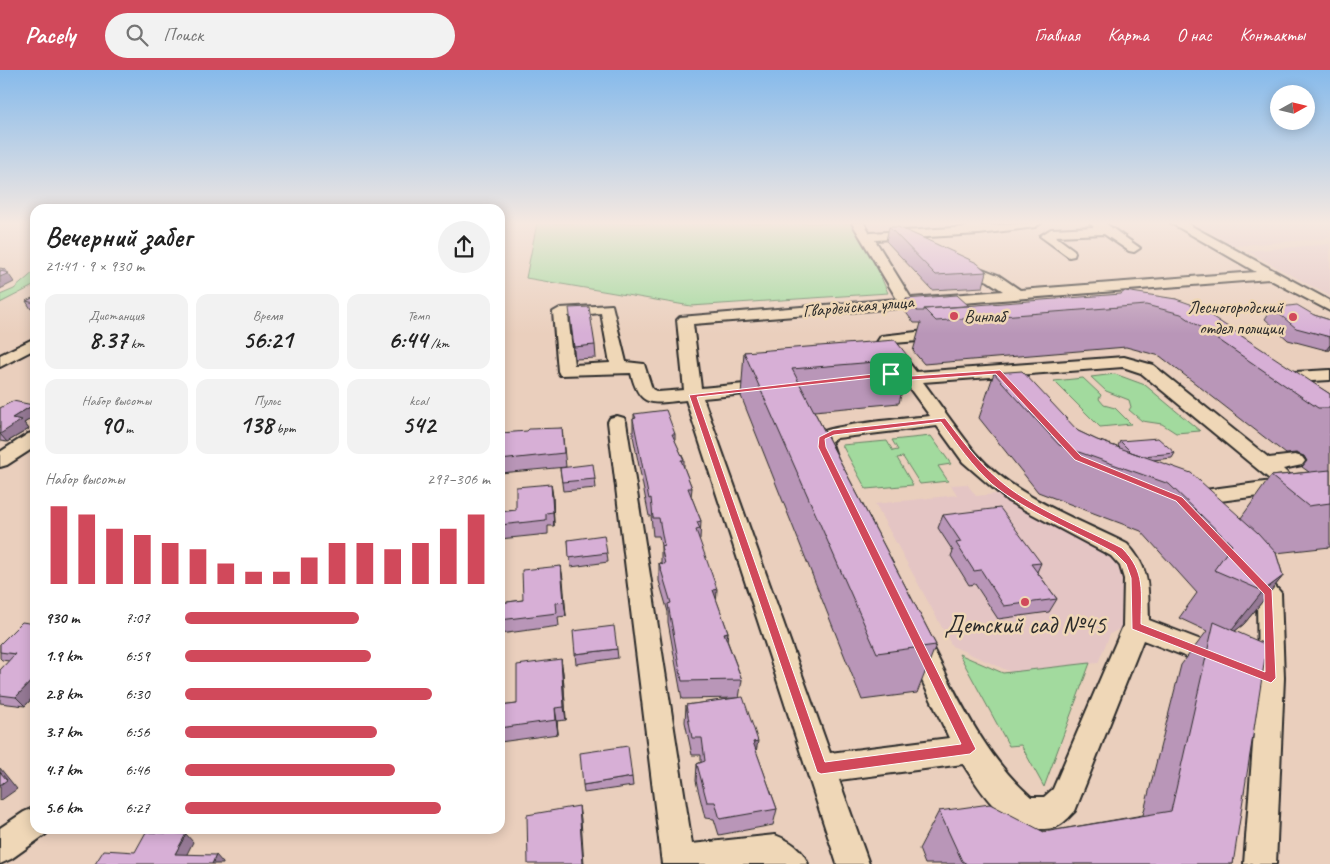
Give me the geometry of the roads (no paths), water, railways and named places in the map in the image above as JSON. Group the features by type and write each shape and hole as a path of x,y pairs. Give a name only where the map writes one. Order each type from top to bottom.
{"street":[{"path":"881,260 906,302"},
{"path":"953,260 993,278 1015,293"},
{"path":"1244,260 1330,307"},
{"name":"Гвардейская улица","path":"693,395 685,320 1015,293 1271,275"},
{"path":"956,298 971,311"},
{"path":"619,367 607,308 560,312 566,372 619,367 638,368 644,391 654,398 782,386"},
{"path":"909,624 970,749 1008,800 1025,813 1050,813 1064,800 1136,626 1136,578 1130,563 1119,550 1015,496 996,482 970,458 885,342 887,339 954,334"},
{"path":"0,362 30,346"},
{"path":"881,375 891,374 911,378 1124,362 1137,364 1147,369 1292,486 1175,497 1200,520"},
{"path":"998,372 1010,385"},
{"path":"1262,379 1330,374"},
{"path":"693,395 853,864"},
{"path":"835,474 822,447 822,438 833,433 943,420"},
{"path":"617,422 678,863 775,851 792,864"},
{"path":"0,461 30,441"},
{"path":"1265,465 1296,462"},
{"path":"1234,556 1269,593 1271,678 1260,864"},
{"path":"1136,626 1271,678"},
{"path":"821,768 970,749"},
{"path":"0,848 30,827"}],"place":[{"name":"Винлаб","path":"954,316"},
{"name":"Лесногородский отдел полиции","path":"1293,317"},
{"name":"Детский сад №45","path":"1025,602"}]}
